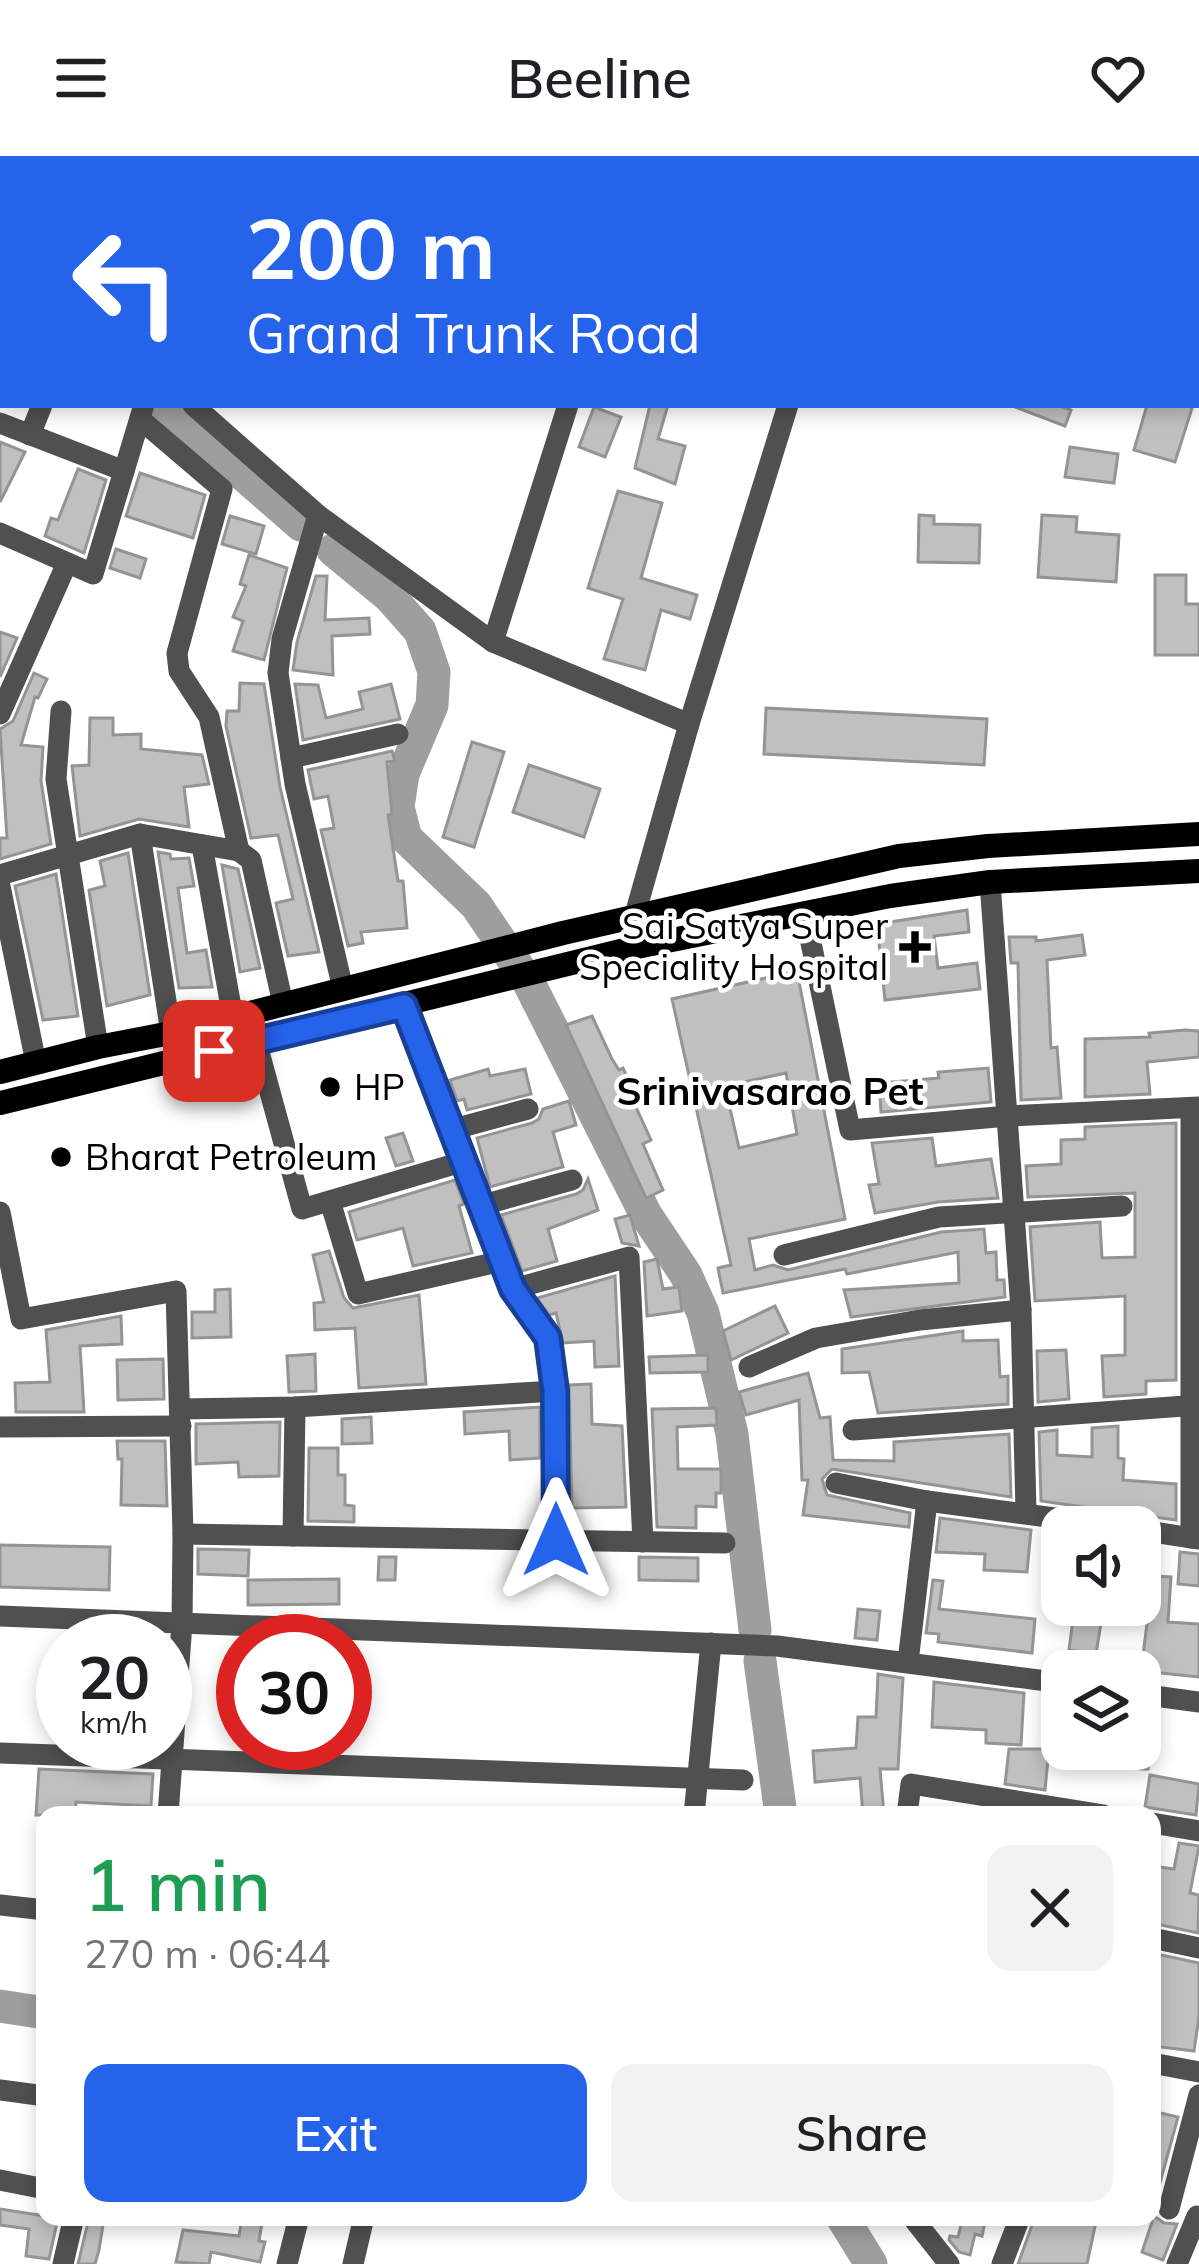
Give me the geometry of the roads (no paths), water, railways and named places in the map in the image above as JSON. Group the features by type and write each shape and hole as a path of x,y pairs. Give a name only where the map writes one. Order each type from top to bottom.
{"main road":[{"path":"0,1072 563,933 899,856 988,845 1191,834"},
{"path":"0,1103 568,963 890,896 990,881 1198,875"},
{"path":"89,1081 90,1049"}],"street":[{"path":"30,435 41,408"},
{"path":"196,408 318,515 493,642 689,724"},
{"path":"493,642 567,408"},
{"path":"634,917 787,408"},
{"path":"0,533 93,574 142,412 223,489 177,653 179,670 209,717 239,851"},
{"path":"0,423 124,471"},
{"path":"318,515 279,656 291,758 343,989"},
{"path":"0,714 67,562"},
{"path":"61,711 56,779 70,854 90,1049"},
{"path":"291,758 398,734"},
{"path":"0,875 140,834 239,851 250,860 283,1004"},
{"path":"140,834 171,1033"},
{"path":"1191,834 1198,875"},
{"path":"202,844 233,1018"},
{"path":"990,881 1021,1310 1026,1512"},
{"path":"0,886 36,1063"},
{"path":"805,914 850,1130 1195,1107 1195,1538 1161,1533"},
{"path":"404,1006 513,1289 548,1338 555,1391 556,1540"},
{"path":"256,1041 302,1209 465,1161"},
{"path":"454,1129 528,1109"},
{"path":"479,1206 572,1180"},
{"path":"330,1201 358,1294 502,1261"},
{"path":"784,1255 939,1217 1122,1206"},
{"path":"0,1212 21,1319 176,1291 182,1614"},
{"path":"513,1289 629,1257 643,1542"},
{"path":"749,1367 816,1338 920,1320 1021,1310"},
{"path":"0,1427 555,1391"},
{"path":"853,1430 1196,1405"},
{"path":"292,1536 295,1407"},
{"path":"836,1484 1041,1514"},
{"path":"908,1662 927,1501"},
{"path":"184,1534 725,1543"},
{"path":"0,1616 36,1617"},
{"path":"192,1623 777,1646 1041,1680"},
{"path":"695,1806 711,1643"},
{"path":"1161,1697 1199,1702"},
{"path":"0,1754 36,1755"},
{"path":"192,1761 743,1780"},
{"path":"168,1806 171,1770"},
{"path":"908,1806 911,1784 1048,1806"},
{"path":"1161,1825 1199,1831"},
{"path":"0,1905 36,1909"},
{"path":"1161,1940 1199,1948"},
{"path":"1161,2065 1199,2072"},
{"path":"0,2090 36,2095"},
{"path":"1161,2205 1199,2095"},
{"path":"0,2180 36,2187"},
{"path":"1161,2208 1198,2216 1178,2264"},
{"path":"63,2264 72,2226"},
{"path":"286,2264 297,2226"},
{"path":"353,2264 362,2226"},
{"path":"920,2226 949,2264"},
{"path":"1002,2264 1017,2226"}],"waterway":[{"path":"166,408 301,525"},
{"path":"333,550 390,597 420,631 434,672 432,705 403,774 398,807 406,838 476,905 529,983 646,1215 686,1275 703,1313 732,1434 755,1630"},
{"path":"760,1661 780,1806"},
{"path":"0,2006 36,2012"},
{"path":"848,2226 871,2264"}],"place":[{"name":"Sai Satya Super Speciality Hospital","path":"915,947"},
{"name":"HP","path":"330,1087"},
{"name":"Bharat Petroleum","path":"61,1157"}],"district":[{"name":"Srinivasarao Pet","path":"770,1091"}]}
